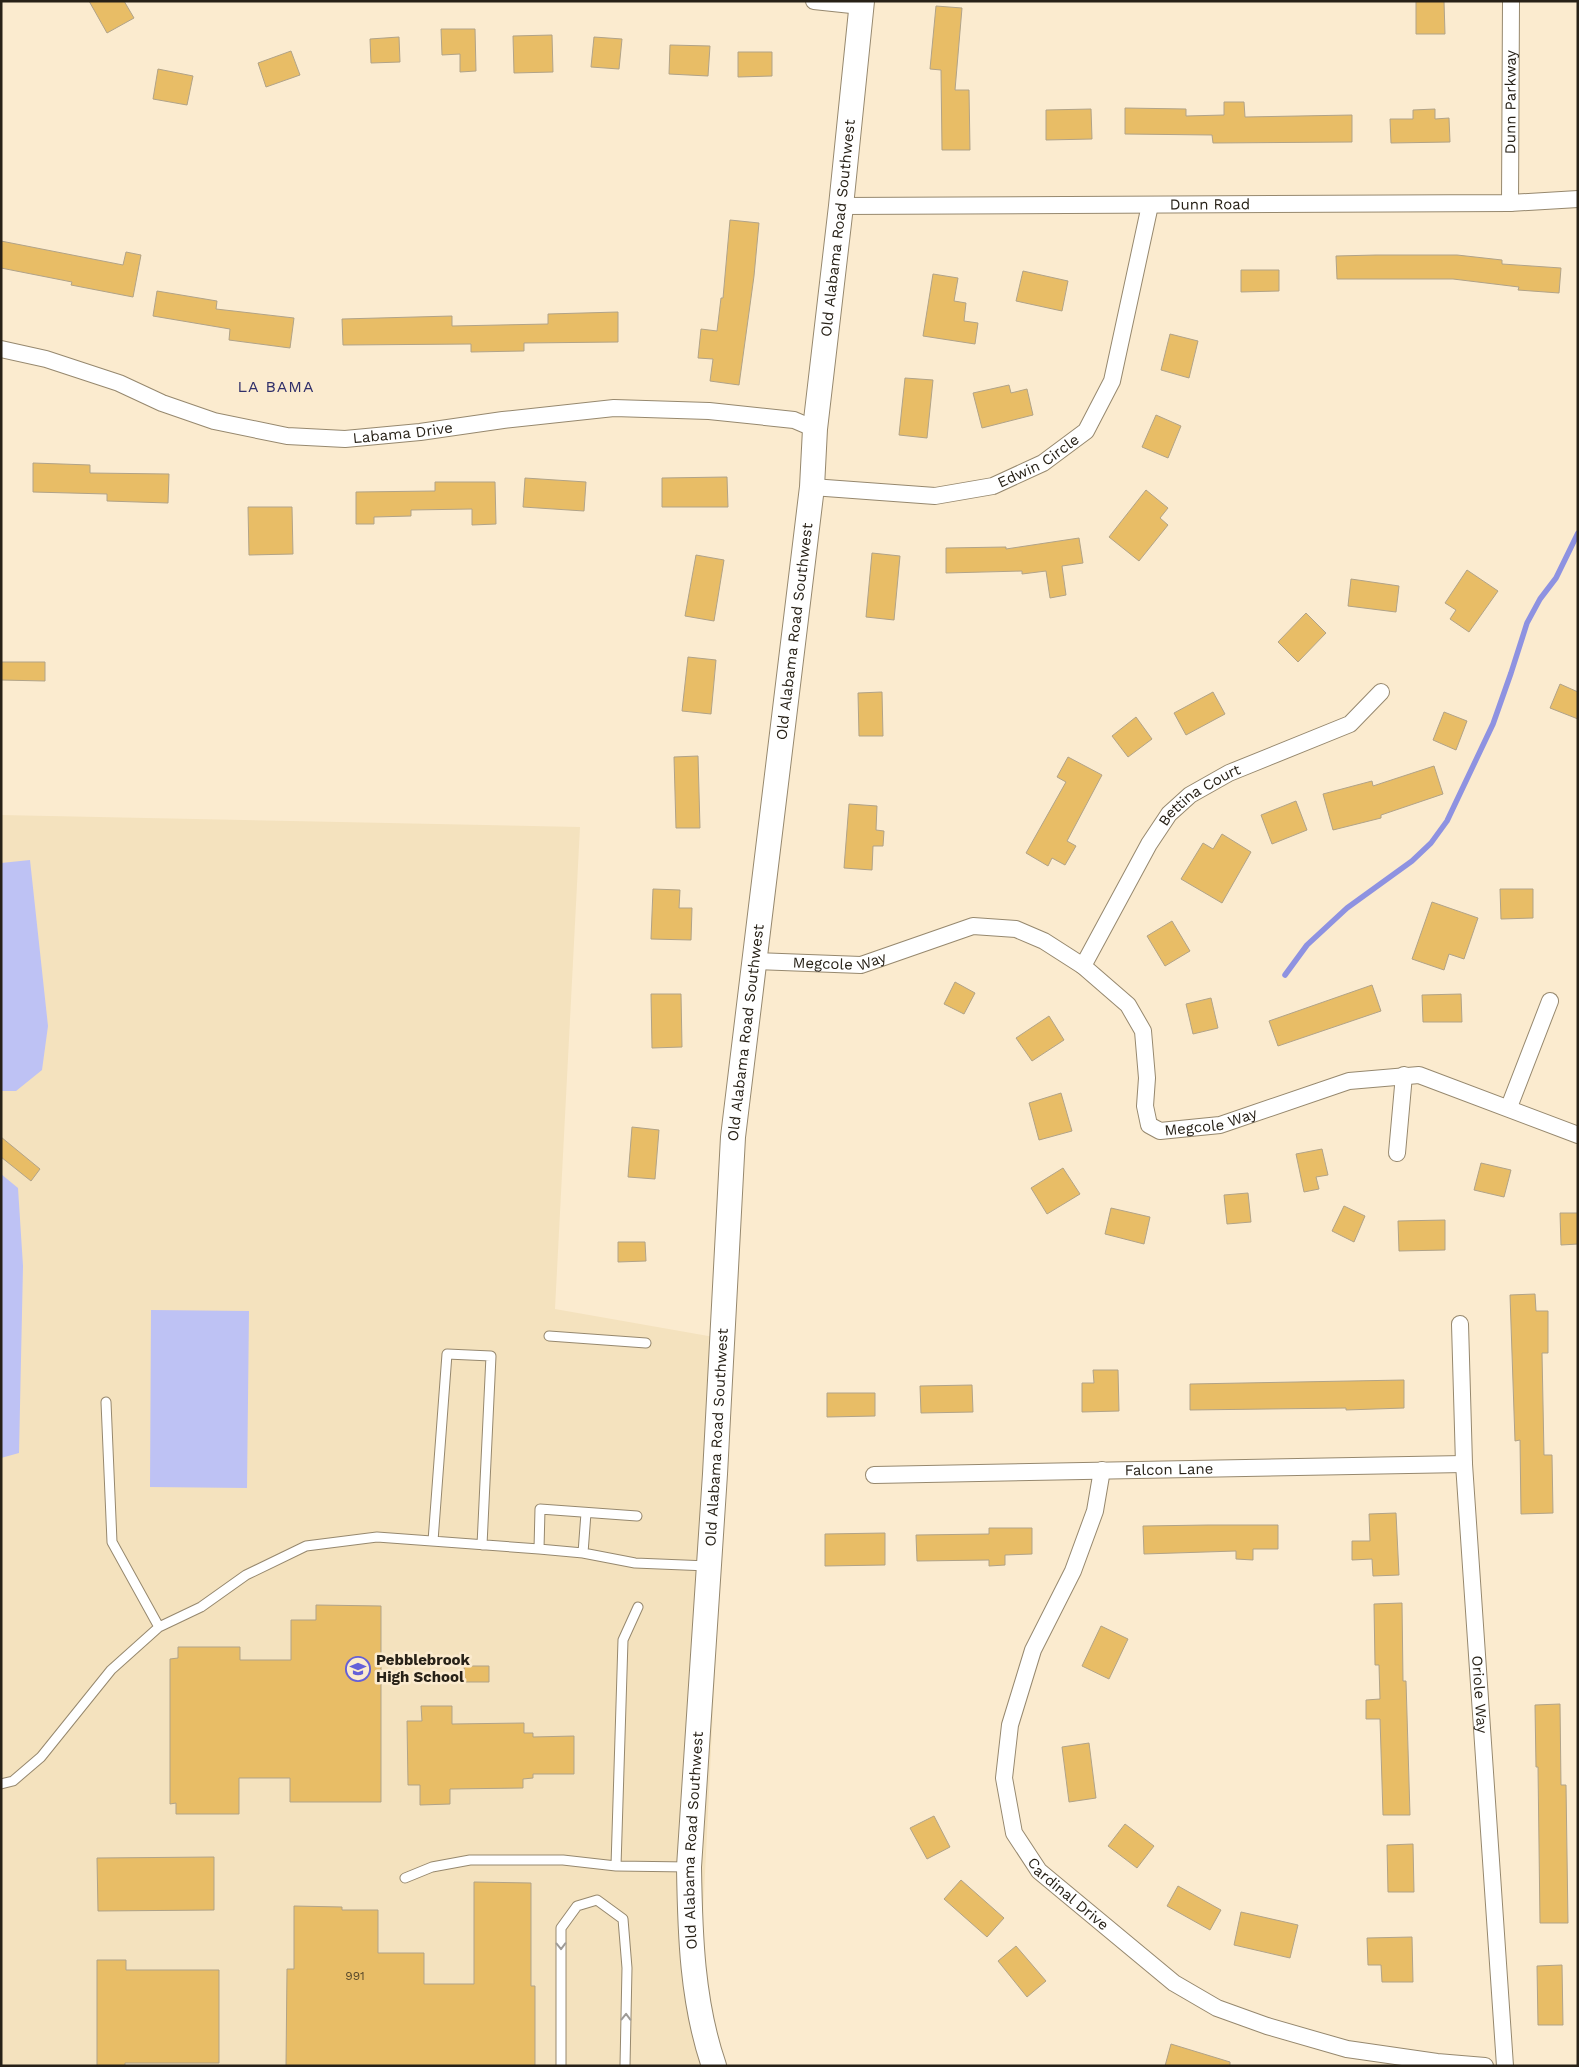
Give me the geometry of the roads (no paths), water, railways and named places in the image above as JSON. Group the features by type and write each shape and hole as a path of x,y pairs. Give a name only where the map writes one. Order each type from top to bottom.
{"street":[{"path":"814,1 862,4"},
{"name":"Dunn Parkway","path":"1510,203 1511,1"},
{"name":"Old Alabama Road Southwest","path":"714,2066 704,2038 694,1982 689,1868 715,1474 734,1138 812,487 815,430 862,4"},
{"name":"Dunn Road","path":"841,206 1510,203 1578,199"},
{"name":"Edwin Circle","path":"812,487 935,496 993,486 1043,463 1086,431 1112,381 1150,205"},
{"name":"Labama Drive","path":"1,349 46,360 119,382 162,403 214,421 287,436 345,439 420,432 503,420 614,408 709,411 794,420 815,430"},
{"name":"Bettina Court","path":"1083,966 1149,844 1169,814 1190,795 1229,773 1350,724 1381,692"},
{"name":"Megcole Way","path":"756,961 861,966 973,926 1016,928 1044,942 1083,966 1128,1005 1143,1031 1148,1078 1145,1106 1149,1124 1160,1131 1220,1125 1348,1081 1419,1075 1509,1107 1578,1135"},
{"path":"1509,1107 1550,1001"},
{"path":"1397,1153 1404,1075"},
{"name":"Oriole Way","path":"1460,1324 1464,1464 1505,2066"},
{"name":"Falcon Lane","path":"874,1475 1464,1464"},
{"name":"Cardinal Drive","path":"1102,1470 1095,1511 1076,1562 1033,1650 1010,1725 1004,1778 1014,1833 1039,1871 1174,1983 1217,2008 1267,2026 1347,2049 1437,2062 1485,2066"}],"lane":[{"path":"549,1336 646,1342"},
{"path":"433,1541 447,1354 491,1356 482,1545"},
{"path":"106,1402 112,1542 159,1627"},
{"path":"539,1549 540,1509 637,1516"},
{"path":"583,1553 586,1513"},
{"path":"1,1784 13,1781 40,1757 111,1670 159,1627 201,1607 246,1575 306,1546 377,1537 583,1553 635,1563 708,1566"},
{"path":"616,1866 623,1640 638,1607"},
{"path":"405,1878 432,1867 470,1860 563,1860 616,1866 689,1868"},
{"path":"561,2066 560,1928 577,1906 597,1900 623,1919 627,1968 625,2066"}],"waterway":[{"path":"1285,975 1307,945 1347,908 1412,861 1431,843 1447,821 1493,724 1527,623 1540,599 1556,578 1578,533"}],"place":[{"name":"Pebblebrook High School","path":"358,1669"}],"district":[{"name":"LA BAMA","path":"276,386"}]}
